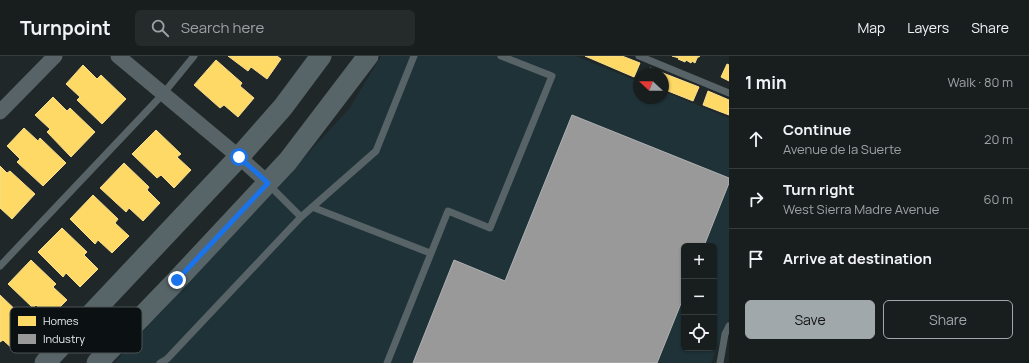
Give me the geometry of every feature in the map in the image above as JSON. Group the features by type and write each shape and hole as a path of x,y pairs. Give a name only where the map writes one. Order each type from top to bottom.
{"street":[{"path":"0,112 54,56"},
{"path":"118,56 268,183"},
{"path":"98,307 283,108 321,56"},
{"path":"142,318 288,160 368,56"},
{"path":"45,363 54,353"},
{"path":"102,361 109,353"}],"lane":[{"path":"0,266 163,94 194,56"},
{"path":"160,363 167,359 301,216 376,151 414,56"},
{"path":"387,363 448,211 490,228 552,76 501,56"},
{"path":"639,56 729,93"},
{"path":"268,183 301,216"},
{"path":"312,207 430,253"},
{"path":"720,363 725,334 729,326"}],"shaded area":[{"path":"381,56 576,56 633,80 633,104 669,104 669,93 729,118 729,320 717,349 717,243 681,243 681,351 716,351 711,363 114,363 123,353 142,353 142,333 349,109"}],"building: Homes":[{"path":"228,56 277,56 281,59 267,79 251,67 248,71"},
{"path":"585,56 622,56 640,63 638,68 633,68 633,77"},
{"path":"672,56 700,56 697,58 695,63 692,61 691,63"},
{"path":"216,60 242,83 240,86 254,98 238,117 224,105 220,108 194,85"},
{"path":"727,64 729,65 729,81 721,77"},
{"path":"83,65 97,79 101,75 126,99 102,124 77,100 80,97 66,84"},
{"path":"669,75 699,87 693,101 669,91"},
{"path":"708,91 729,100 729,115 703,105"},
{"path":"53,97 67,111 70,108 95,132 71,157 47,132 50,129 35,115"},
{"path":"24,128 38,141 40,138 66,163 43,186 17,162 20,159 7,146"},
{"path":"156,130 181,154 177,157 191,170 174,188 161,175 157,178 132,154"},
{"path":"124,163 149,187 147,190 160,203 143,221 129,208 126,212 100,188"},
{"path":"0,166 7,173 10,171 35,194 12,219 0,208"},
{"path":"93,195 118,219 115,223 129,236 112,253 98,240 95,244 70,219"},
{"path":"62,228 87,252 84,255 98,269 80,287 66,273 63,277 38,252"},
{"path":"31,260 56,284 53,287 67,300 60,307 38,307 36,305 32,307 8,284"},
{"path":"0,295 13,307 10,307 10,346 3,340 0,342"}],"building: Industry":[{"path":"572,115 729,178 729,183 705,243 681,243 681,303 657,363 413,363 454,260 505,281"}],"route":[{"path":"177,280 268,183 239,157"}]}
